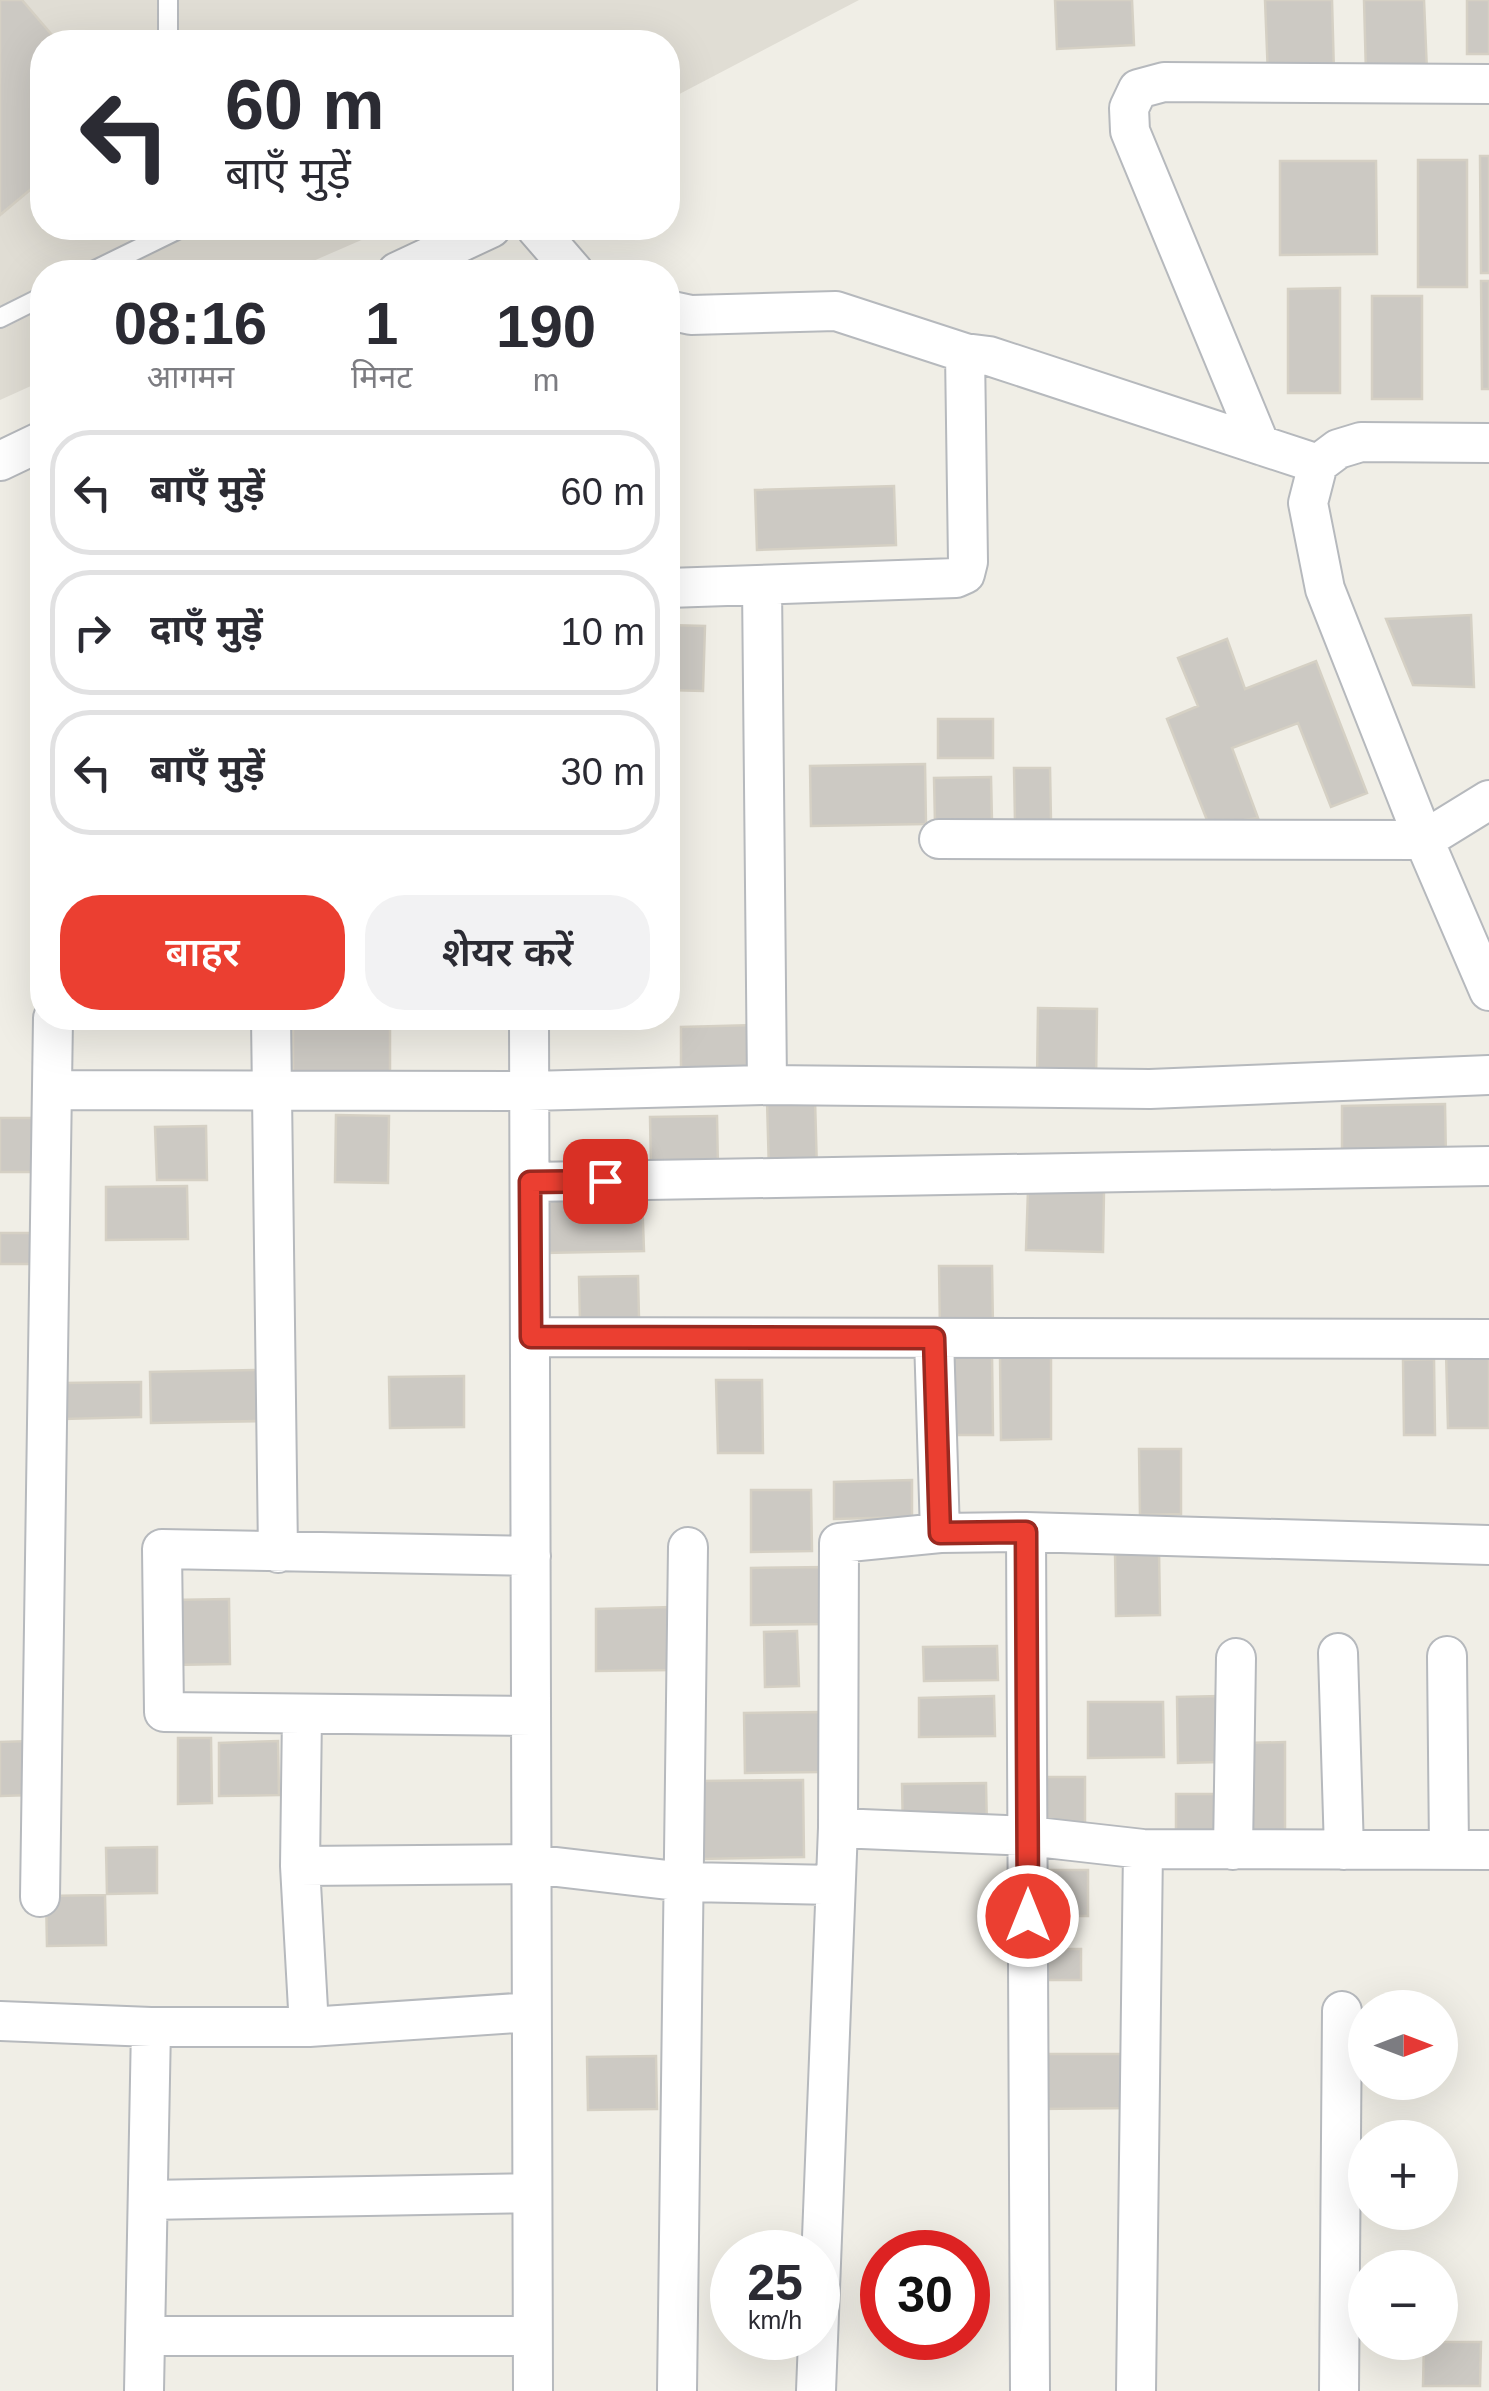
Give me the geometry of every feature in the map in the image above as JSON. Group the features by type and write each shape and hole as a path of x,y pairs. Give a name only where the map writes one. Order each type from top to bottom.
{"street":[{"path":"1260,445 1130,131 1129,108 1138,89 1164,82 1489,84"},
{"path":"422,260 465,240"},
{"path":"545,240 561,260"},
{"path":"680,312 836,311 965,353 989,356 1318,464"},
{"path":"680,588 956,578 965,574 965,353"},
{"path":"1489,443 1361,442 1338,449 1318,464 1308,503 1325,589 1424,840 1489,990"},
{"path":"0,461 30,446"},
{"path":"762,585 767,1085"},
{"path":"939,839 1424,840 1489,800"},
{"path":"40,1897 54,1030"},
{"path":"271,1030 278,1553"},
{"path":"529,1030 533,2391"},
{"path":"55,1090 529,1091 767,1085 1150,1089 1489,1074"},
{"path":"530,1182 1489,1166"},
{"path":"531,1337 1489,1339"},
{"path":"934,1338 940,1533"},
{"path":"1026,1532 1030,2391"},
{"path":"816,2391 838,1828 839,1543 940,1533 1026,1532 1489,1545"},
{"path":"677,2391 688,1547"},
{"path":"531,1556 162,1550 164,1712 531,1716"},
{"path":"1338,1652 1344,1850"},
{"path":"1447,1656 1449,1850"},
{"path":"1233,1850 1236,1658"},
{"path":"302,1714 300,1866 309,2026"},
{"path":"838,1828 1028,1836 1143,1849 1489,1850"},
{"path":"1136,2391 1143,1849"},
{"path":"300,1866 531,1864 685,1882 835,1885"},
{"path":"1338,2391 1342,2011"},
{"path":"0,2021 151,2027 309,2026 531,2012"},
{"path":"144,2391 151,2027"},
{"path":"148,2200 531,2193"},
{"path":"147,2336 531,2336"}],"lane":[{"path":"168,0 168,30"},
{"path":"116,260 156,240"},
{"path":"0,318 30,303"}],"shaded area":[{"path":"0,0 859,0 680,94 680,30 30,30 30,240 361,240 316,260 30,260 30,386 0,400"}],"building":[{"path":"0,0 22,0 48,30 30,30 30,190 0,215"},
{"path":"1055,0 1132,0 1134,45 1057,49"},
{"path":"1265,0 1332,0 1334,74 1268,76"},
{"path":"1364,0 1424,0 1427,72 1366,74"},
{"path":"1467,0 1489,0 1489,54 1467,54"},
{"path":"1480,156 1489,156 1489,273 1481,273"},
{"path":"1418,160 1467,160 1467,287 1418,287"},
{"path":"1280,161 1376,161 1377,254 1280,255"},
{"path":"1481,281 1489,281 1489,389 1482,389"},
{"path":"1340,288 1340,393 1288,393 1288,289"},
{"path":"1372,296 1422,296 1422,399 1372,399"},
{"path":"894,486 896,545 757,550 755,490"},
{"path":"1471,615 1474,687 1413,685 1386,619"},
{"path":"680,625 705,626 703,691 680,690"},
{"path":"1227,639 1245,689 1316,661 1367,793 1331,807 1298,723 1232,748 1258,818 1209,825 1167,719 1198,706 1178,658"},
{"path":"938,719 993,719 993,758 938,758"},
{"path":"925,764 926,824 811,826 810,766"},
{"path":"1014,768 1050,768 1051,821 1015,822"},
{"path":"991,777 992,822 935,823 934,778"},
{"path":"1038,1008 1097,1009 1096,1084 1037,1083"},
{"path":"755,1025 755,1071 681,1072 681,1027"},
{"path":"293,1030 390,1030 390,1080 293,1079"},
{"path":"767,1100 815,1100 817,1171 769,1171"},
{"path":"1445,1104 1446,1161 1342,1162 1342,1106"},
{"path":"336,1115 389,1116 388,1183 335,1182"},
{"path":"717,1116 718,1169 651,1169 650,1117"},
{"path":"0,1118 46,1118 45,1172 0,1172"},
{"path":"206,1126 207,1180 157,1180 155,1127"},
{"path":"187,1186 188,1239 106,1240 106,1187"},
{"path":"1028,1190 1104,1191 1103,1252 1026,1250"},
{"path":"642,1195 644,1251 544,1253 543,1196"},
{"path":"0,1233 46,1233 46,1264 0,1264"},
{"path":"939,1266 992,1266 993,1329 940,1330"},
{"path":"638,1276 639,1319 580,1320 579,1277"},
{"path":"1489,1351 1489,1428 1448,1428 1446,1352"},
{"path":"992,1354 993,1435 941,1435 940,1355"},
{"path":"1000,1356 1051,1356 1051,1439 1001,1440"},
{"path":"1434,1359 1435,1435 1404,1435 1403,1360"},
{"path":"263,1370 263,1421 151,1423 150,1372"},
{"path":"464,1376 464,1427 390,1428 389,1377"},
{"path":"716,1380 762,1380 763,1453 718,1453"},
{"path":"141,1382 141,1417 63,1419 63,1383"},
{"path":"1139,1449 1181,1449 1181,1514 1140,1515"},
{"path":"912,1480 912,1517 834,1519 834,1482"},
{"path":"751,1490 811,1490 812,1551 751,1552"},
{"path":"1159,1550 1160,1615 1116,1616 1115,1551"},
{"path":"828,1567 829,1624 751,1625 751,1568"},
{"path":"229,1599 230,1664 172,1665 171,1600"},
{"path":"672,1607 673,1670 596,1671 596,1609"},
{"path":"797,1631 799,1686 765,1687 764,1632"},
{"path":"997,1646 998,1680 924,1681 923,1647"},
{"path":"994,1696 995,1736 919,1737 919,1698"},
{"path":"1220,1696 1220,1762 1178,1763 1177,1697"},
{"path":"1088,1702 1163,1702 1164,1757 1088,1758"},
{"path":"820,1712 820,1772 745,1773 744,1713"},
{"path":"178,1738 211,1738 212,1803 178,1804"},
{"path":"31,1741 32,1795 0,1796 0,1742"},
{"path":"278,1741 279,1795 219,1796 219,1743"},
{"path":"1285,1742 1285,1834 1246,1834 1246,1743"},
{"path":"1037,1777 1085,1777 1085,1830 1037,1830"},
{"path":"803,1780 804,1857 700,1859 699,1781"},
{"path":"986,1783 987,1829 903,1830 902,1784"},
{"path":"1176,1794 1220,1794 1220,1835 1176,1835"},
{"path":"157,1847 157,1893 107,1894 106,1848"},
{"path":"1042,1870 1088,1870 1088,1916 1042,1916"},
{"path":"105,1895 106,1945 47,1946 46,1896"},
{"path":"1039,1949 1081,1949 1081,1980 1039,1980"},
{"path":"1037,2054 1132,2054 1133,2108 1037,2109"},
{"path":"656,2056 657,2109 588,2110 587,2057"},
{"path":"1458,2342 1481,2342 1480,2386 1423,2386 1424,2360 1458,2360"}],"route":[{"path":"605,1181 530,1182 531,1337 934,1338 940,1533 1026,1532 1028,1916"}]}
